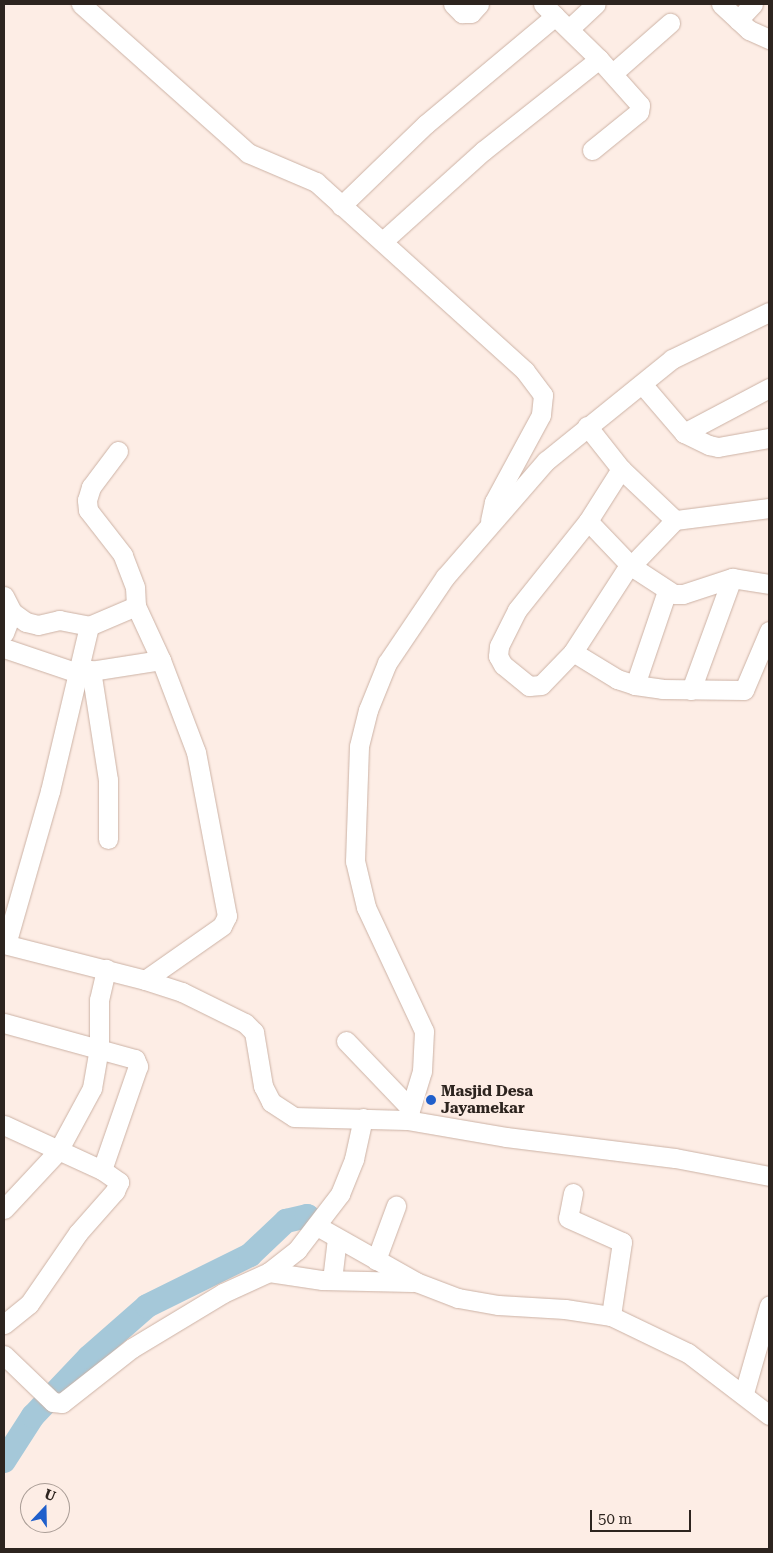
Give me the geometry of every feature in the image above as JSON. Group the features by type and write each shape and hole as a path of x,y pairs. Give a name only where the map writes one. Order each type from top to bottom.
{"street":[{"path":"82,4 248,153 316,182 525,370 543,395 541,415 494,502 488,527"},
{"path":"453,4 462,13 470,13 479,4"},
{"path":"570,28 596,4"},
{"path":"721,4 758,36 769,39"},
{"path":"738,20 753,4"},
{"path":"341,206 549,10 570,28 613,73 640,105 638,112 592,150"},
{"path":"613,73 670,23"},
{"path":"383,241 483,151 599,59"},
{"path":"408,1114 422,1071 424,1031 363,898 355,861 359,746 368,710 387,663 445,577 546,461 672,359 769,312"},
{"path":"642,384 684,433 718,447 769,438"},
{"path":"684,433 769,388"},
{"path":"587,426 621,470 676,520"},
{"path":"118,451 91,487 86,500 88,510 123,555 135,587 136,606 161,660 196,752 227,916 222,926 145,980"},
{"path":"621,470 588,521 517,610 499,646 498,656 503,665 535,687 573,652 631,566 676,520 769,508"},
{"path":"588,521 631,566 667,591 683,594 732,578 769,584"},
{"path":"691,690 732,578"},
{"path":"636,684 667,591"},
{"path":"8,604 26,622 38,625 59,620 89,626 136,606"},
{"path":"4,633 8,604"},
{"path":"89,626 85,672 68,707 50,791 5,944 145,980 182,992 245,1023 254,1032 263,1086 271,1102 281,1111 294,1117 363,1118 408,1114 506,1137 676,1158 769,1176"},
{"path":"573,652 617,679 636,684 691,690 746,689 769,631"},
{"path":"4,648 85,672 161,660"},
{"path":"85,672 96,708 108,780 108,838"},
{"path":"68,707 96,708"},
{"path":"4,1209 58,1150 92,1088 99,1048 99,1000 106,970"},
{"path":"4,1023 135,1059 138,1066 102,1170"},
{"path":"346,1041 408,1114"},
{"path":"4,1355 53,1402 62,1403 132,1348 216,1297 269,1272 297,1250 340,1194 354,1159 363,1118"},
{"path":"4,1125 117,1178 115,1191 78,1233 29,1304 4,1324"},
{"path":"573,1193 568,1218 622,1242 611,1316"},
{"path":"376,1260 396,1206"},
{"path":"317,1226 416,1282 458,1298 498,1305 565,1309 611,1316 688,1353 768,1411"},
{"path":"332,1280 337,1238"},
{"path":"269,1272 332,1280 416,1282"},
{"path":"744,1393 769,1306"}],"waterway":[{"path":"4,1461 33,1416 89,1357 147,1306 250,1255 286,1221 307,1216 313,1220"}],"place":[{"name":"Masjid Desa Jayamekar","path":"431,1100"}]}
